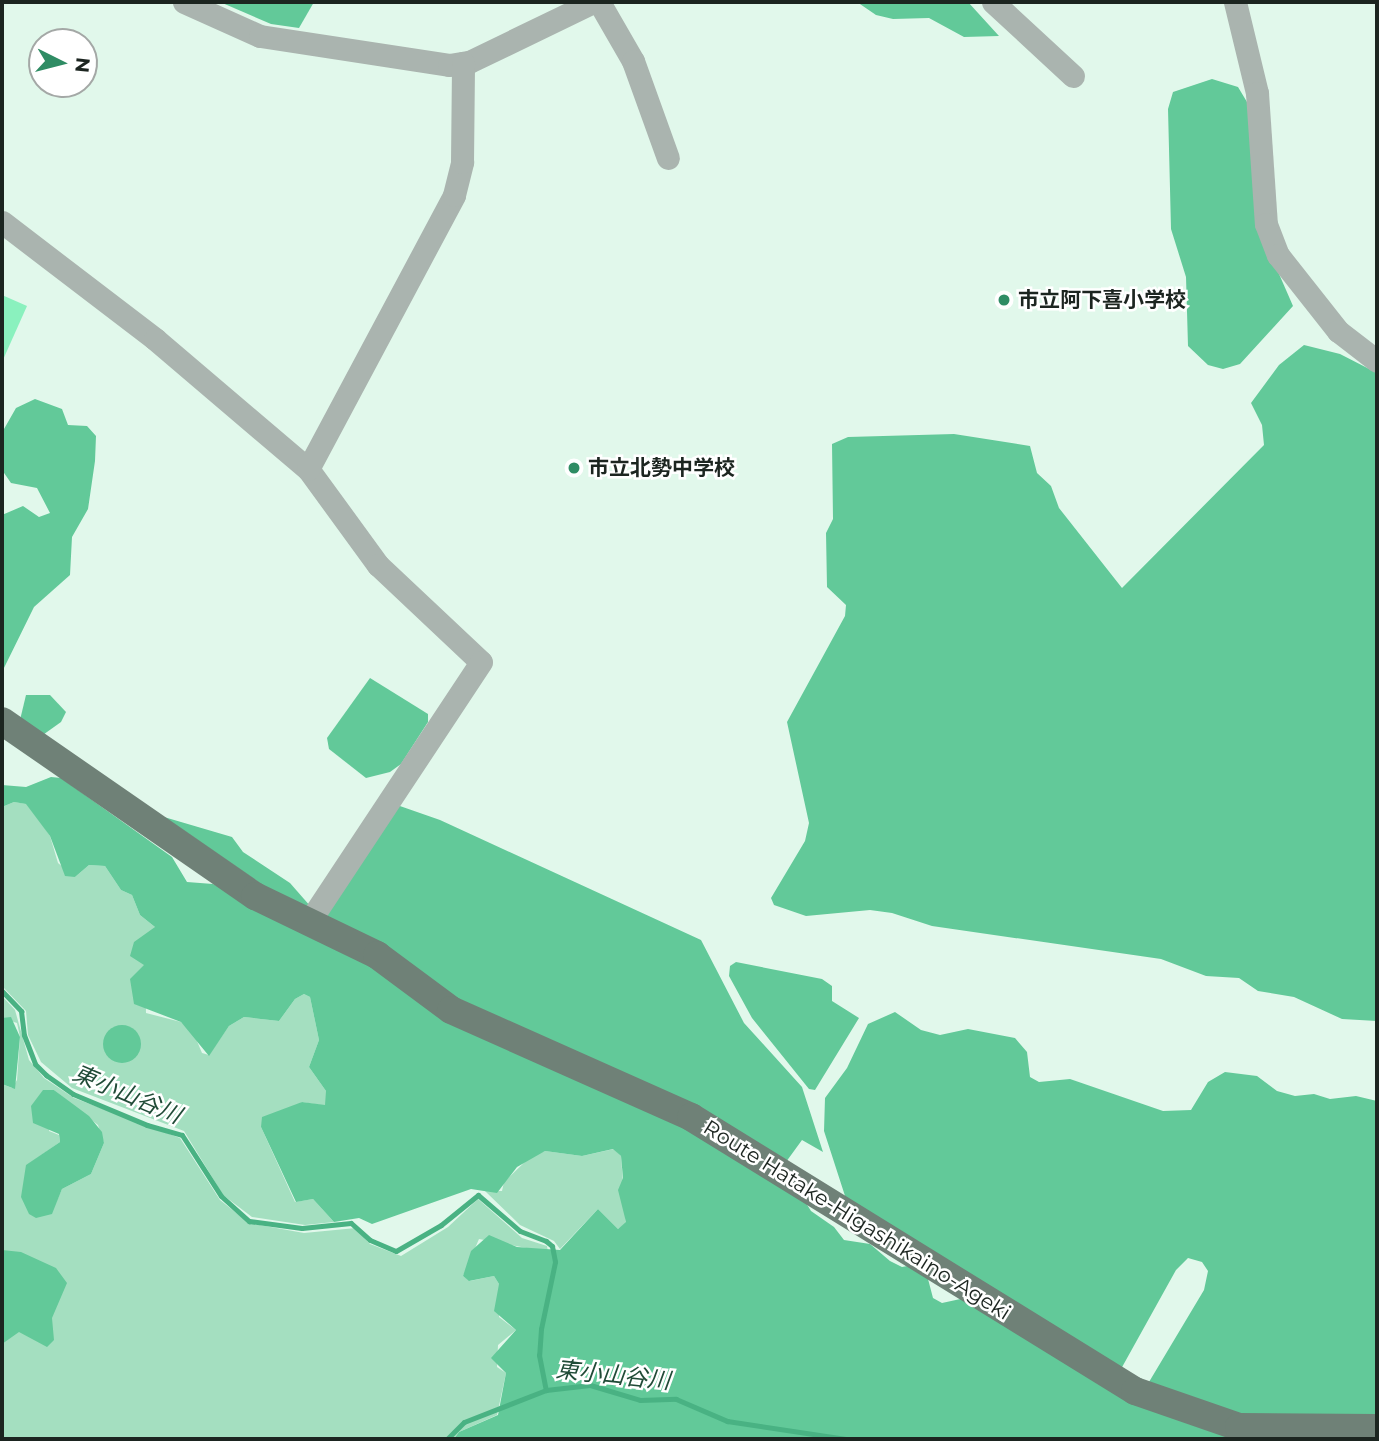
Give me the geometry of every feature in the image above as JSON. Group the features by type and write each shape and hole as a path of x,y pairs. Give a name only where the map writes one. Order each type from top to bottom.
{"main road":[{"name":"Route Hatake-Higashikaino-Ageki","path":"2,721 189,854 255,897 377,955 451,1010 702,1123 1135,1391 1239,1427 1377,1428"}],"street":[{"path":"184,2 260,36 463,63 593,2"},
{"path":"599,2 633,61 668,158"},
{"path":"993,2 1073,76"},
{"path":"1235,2 1243,22 1257,93 1266,224 1278,255 1338,331 1377,361"},
{"path":"308,469 454,195 462,162 463,63"},
{"path":"2,222 155,339 308,469 378,565 481,662 309,922"}],"green space":[{"path":"220,2 314,2 299,28 271,24"},
{"path":"857,2 968,2 999,36 964,37 929,18 893,19 876,15"},
{"path":"1212,79 1238,87 1247,102 1276,267 1293,306 1240,364 1223,369 1208,365 1188,346 1186,277 1171,229 1168,109 1173,92"},
{"path":"1304,345 1340,354 1377,373 1377,1021 1342,1019 1294,997 1258,991 1239,978 1206,976 1161,959 932,926 892,913 870,910 806,916 774,905 771,898 805,841 809,823 787,722 845,616 846,605 827,587 826,533 833,519 832,444 848,437 954,434 1030,446 1037,473 1051,486 1059,508 1122,588 1264,445 1262,425 1251,403 1279,365"},
{"path":"35,399 62,409 68,425 87,426 96,436 95,461 88,509 72,537 70,575 34,607 2,672 2,515 23,506 39,517 50,513 37,488 11,483 2,470 4,429 16,408"},
{"path":"370,678 428,714 428,722 401,764 390,772 366,778 329,749 327,738"},
{"path":"26,695 50,695 66,712 61,722 40,737 20,720"},
{"path":"51,777 61,778 172,857 187,882 213,884 682,1123 798,1190 811,1211 834,1227 844,1240 870,1244 890,1261 902,1267 913,1265 928,1279 933,1298 942,1303 965,1298 1263,1439 454,1439 459,1432 498,1415 506,1373 491,1358 516,1330 494,1311 499,1284 494,1276 469,1281 463,1276 471,1251 489,1235 517,1247 560,1250 598,1209 618,1229 626,1222 618,1190 623,1178 621,1156 613,1149 582,1156 545,1151 517,1167 497,1193 471,1189 372,1224 359,1218 334,1222 313,1199 296,1202 261,1127 262,1117 302,1102 325,1105 326,1091 309,1067 319,1040 310,997 304,994 295,999 279,1021 244,1017 229,1026 209,1056 181,1022 134,1004 130,979 144,965 130,956 134,942 155,927 140,915 132,895 121,890 105,866 89,865 75,877 65,876 50,836 26,804 14,802 2,807 2,785 26,787"},
{"path":"14,802 27,804 35,813 50,836 58,863 75,877 89,865 105,866 121,890 132,895 140,915 155,927 145,965 146,1013 181,1022 194,1034 202,1053 209,1055 229,1026 244,1017 279,1021 295,999 304,994 310,997 319,1040 309,1067 326,1091 326,1106 302,1102 261,1127 295,1202 313,1199 334,1222 305,1225 252,1217 223,1195 184,1131 72,1088 41,1062 28,1035 26,1011 2,986 2,807"},
{"path":"397,805 440,820 701,940 744,1023 802,1087 823,1152 802,1140 786,1162 453,1002 326,922 326,908"},
{"path":"164,817 232,837 243,852 290,883 311,907 299,910"},
{"path":"736,962 822,979 832,986 832,1001 859,1018 815,1090 809,1089 752,1018 729,976 730,966"},
{"path":"2,996 15,1010 29,1060 44,1078 74,1098 180,1138 220,1200 249,1223 304,1233 356,1228 370,1244 401,1256 448,1227 478,1199 522,1238 547,1246 548,1252 479,1239 463,1276 470,1281 494,1276 499,1284 499,1317 516,1330 498,1345 497,1367 506,1373 497,1415 459,1432 454,1439 2,1439 2,1084 12,1088 17,1080 20,1037 17,1023 2,1018","holes":["54,1090 98,1125 104,1143 91,1174 62,1189 51,1214 30,1163 60,1142 59,1135 49,1131"]},
{"path":"895,1012 921,1030 940,1035 968,1029 1015,1038 1027,1052 1030,1077 1039,1082 1070,1079 1163,1111 1191,1110 1208,1082 1225,1072 1257,1076 1277,1091 1295,1096 1314,1094 1330,1099 1356,1096 1377,1101 1377,1419 1251,1420 1146,1387 1204,1290 1208,1271 1202,1262 1188,1258 1176,1270 1121,1369 846,1199 824,1131 825,1098 847,1068 868,1024"},
{"path":"11,1017 20,1037 15,1089 2,1084 2,1018"},
{"path":"122,1025 135,1031 141,1044 135,1057 122,1063 109,1057 103,1044 109,1031"},
{"path":"43,1090 54,1090 89,1116 102,1132 104,1143 91,1174 62,1189 52,1214 36,1218 29,1214 21,1197 26,1165 60,1142 59,1134 33,1123 31,1106"},
{"path":"614,1149 621,1156 626,1223 618,1229 598,1209 560,1249 554,1241 520,1225 485,1191 502,1191 504,1182 531,1156 545,1151 582,1156"},
{"path":"2,1250 21,1252 56,1268 67,1283 52,1318 54,1340 47,1347 19,1332 2,1344"}],"building":[{"path":"2,295 27,306 2,362"}],"waterway":[{"name":"東小山谷川","path":"2,991 21,1011 24,1035 35,1064 46,1075 73,1094 147,1125 182,1135 221,1196 249,1221 302,1228 351,1223 370,1240 396,1251 441,1225 478,1195 520,1231 546,1241 552,1246 555,1262 541,1329 539,1355 546,1390 590,1385 640,1400 676,1399 727,1421 846,1439"},
{"path":"447,1439 464,1422 546,1390"}],"place":[{"name":"市立阿下喜小学校","path":"1004,300"},
{"name":"市立北勢中学校","path":"574,468"}]}
